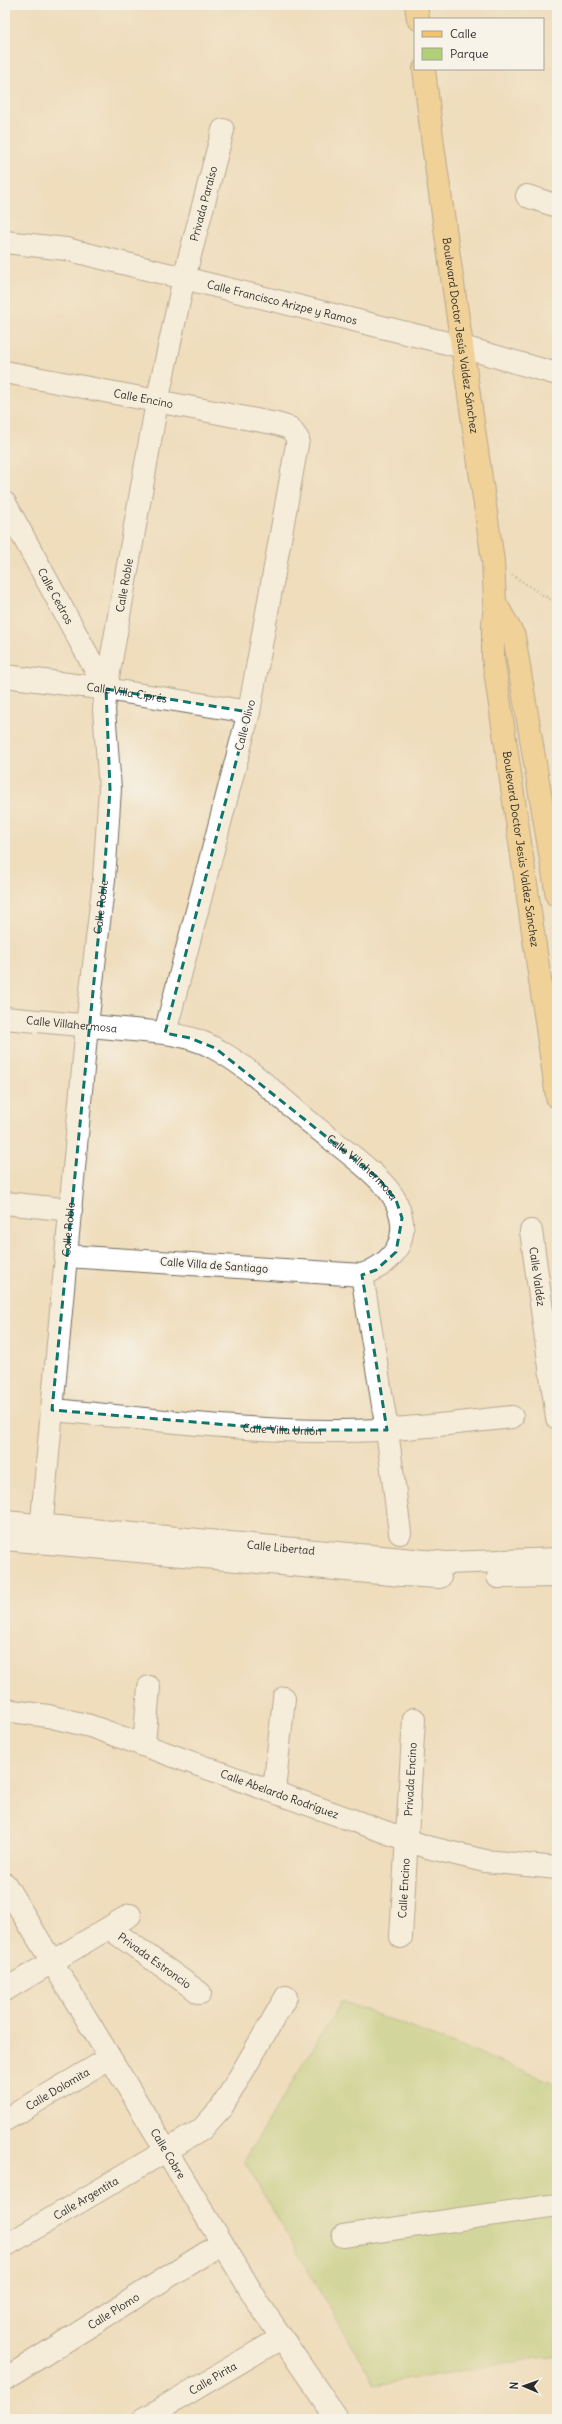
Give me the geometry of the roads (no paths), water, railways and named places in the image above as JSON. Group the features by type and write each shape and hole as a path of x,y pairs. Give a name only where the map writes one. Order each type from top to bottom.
{"main road":[{"path":"416,5 418,18"},
{"name":"Boulevard Doctor Jesús Valdez Sánchez","path":"424,70 432,145 463,347 493,561 495,602 493,657 557,1097"},
{"name":"Boulevard Doctor Jesús Valdez Sánchez","path":"495,602 514,636 557,896"}],"street":[{"name":"Privada Paraíso","path":"184,278 223,130"},
{"path":"527,196 557,206"},
{"name":"Calle Francisco Arizpe y Ramos","path":"5,242 66,249 463,347 557,374"},
{"name":"Calle Roble","path":"41,1534 87,1025 104,879 110,789 104,710 106,689 157,402 184,278"},
{"name":"Calle Encino","path":"8,372 277,424"},
{"name":"Calle Olivo","path":"165,1033 249,712 298,450 298,440 295,433 277,424"},
{"name":"Calle Cedros","path":"5,503 106,689"},
{"name":"Calle Villa Ciprés","path":"5,676 106,689 249,712"},
{"name":"Calle Villahermosa","path":"5,1018 165,1033 190,1038 215,1048 246,1070 386,1186 396,1200 402,1218 400,1243 389,1260 376,1270 362,1275"},
{"path":"5,1203 71,1210"},
{"name":"Calle Valdéz","path":"531,1231 557,1418"},
{"name":"Calle Villa de Santiago","path":"66,1256 362,1275"},
{"path":"362,1275 387,1430 400,1533"},
{"name":"Calle Villa Unión","path":"52,1410 289,1430 387,1430 512,1417"},
{"name":"Calle Libertad","path":"5,1522 41,1534"},
{"name":"Calle Libertad","path":"5,1539 41,1534 401,1559 484,1570 557,1576"},
{"name":"Calle Libertad","path":"484,1570 557,1559"},
{"path":"144,1745 149,1687"},
{"path":"274,1791 284,1698"},
{"name":"Calle Abelardo Rodríguez","path":"5,1710 68,1720 274,1791 407,1840 457,1855 485,1861 557,1868"},
{"name":"Privada Encino","path":"407,1840 414,1719"},
{"name":"Calle Encino","path":"402,1937 407,1840"},
{"name":"Calle Cobre","path":"5,1884 222,2243 281,2338 336,2419"},
{"name":"Privada Estroncio","path":"5,1990 130,1915"},
{"name":"Privada Estroncio","path":"109,1928 200,1993"},
{"name":"Calle Argentita","path":"5,2246 192,2138 212,2120 286,1997"},
{"name":"Calle Dolomita","path":"5,2120 110,2058"},
{"path":"343,2236 557,2205"},
{"name":"Calle Plomo","path":"5,2379 222,2243"},
{"name":"Calle Pirita","path":"144,2419 281,2338"}]}
